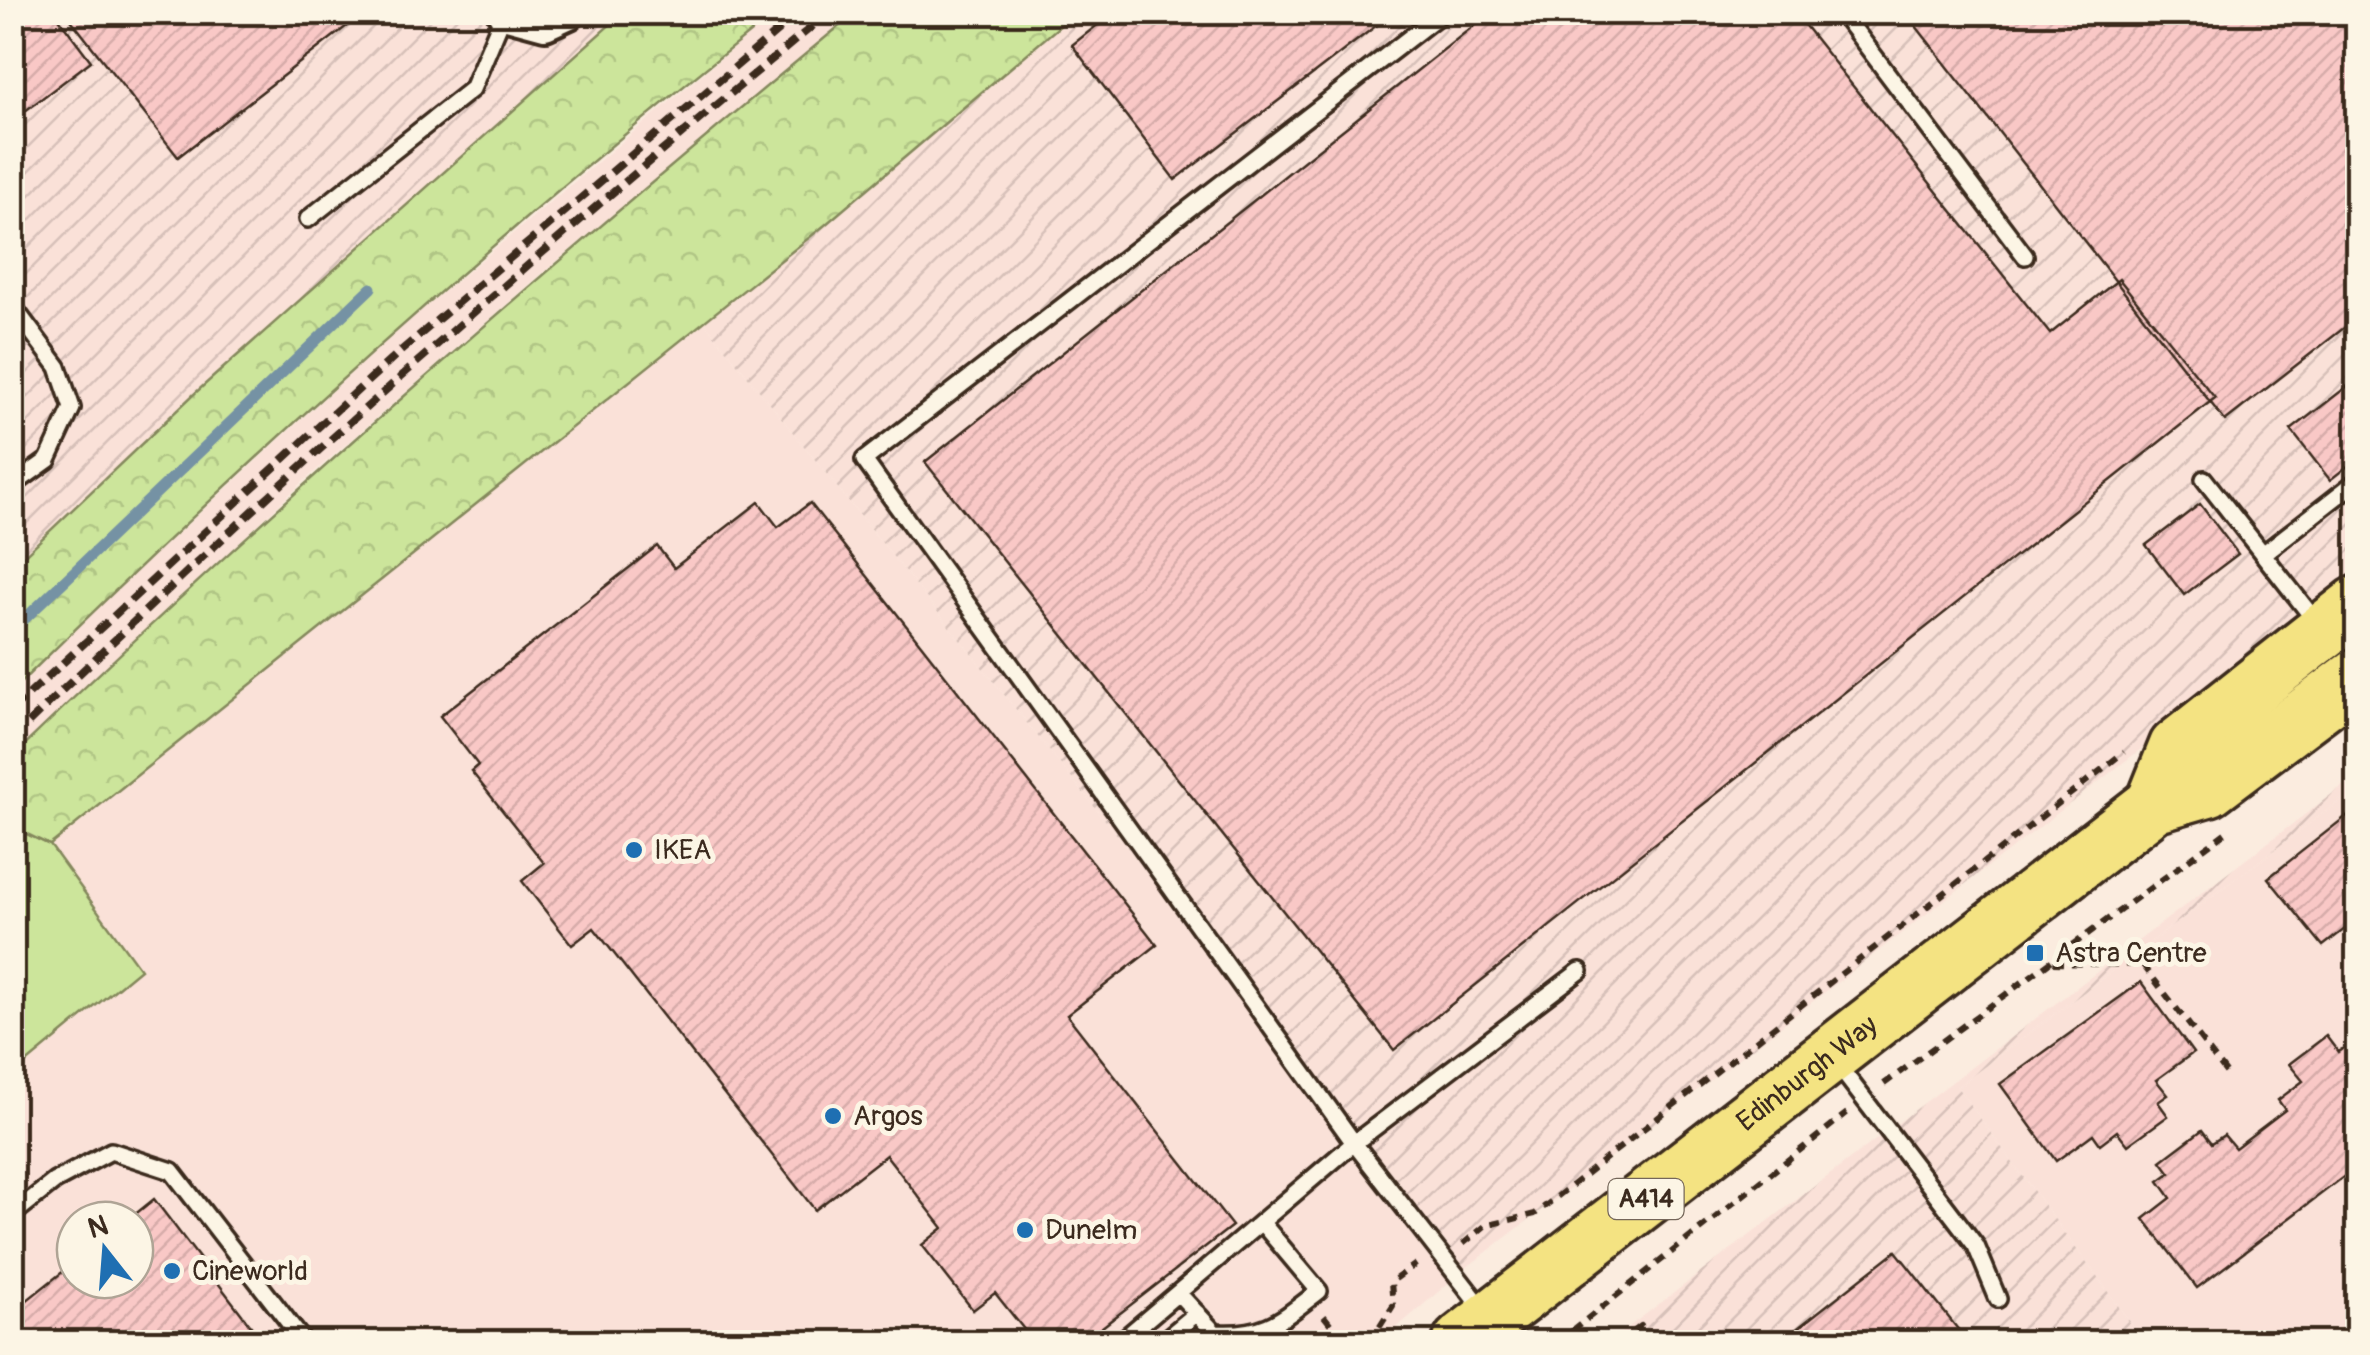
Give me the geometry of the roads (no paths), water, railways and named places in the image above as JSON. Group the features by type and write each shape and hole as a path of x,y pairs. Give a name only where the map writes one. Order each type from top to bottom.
{"highway":[{"path":"2154,804 2177,747 2340,617"},
{"name":"Edinburgh Way","path":"1476,1331 2154,804 2208,788 2358,676"}],"street":[{"path":"504,13 545,23 570,12"}],"lane":[{"path":"1443,12 864,460 1354,1144 1446,1258 1476,1331"},
{"path":"1842,12 2024,256"},
{"path":"308,219 472,88 504,13"},
{"path":"12,305 58,367 72,408 48,460 12,486"},
{"path":"2204,479 2263,554 2340,617"},
{"path":"2263,554 2358,480"},
{"path":"1120,1342 1354,1144 1580,971"},
{"path":"1830,1055 1976,1246 1998,1299"},
{"path":"12,1215 55,1182 111,1152 172,1171 304,1342"},
{"path":"1180,1294 1215,1333 1241,1339 1282,1321 1319,1291 1262,1223"},
{"path":"1162,1342 1197,1313"}],"waterway":[{"path":"12,631 371,288"}],"railway":[{"path":"12,710 396,355 800,12"},
{"path":"12,739 210,550 413,366 830,12"}],"place":[{"name":"IKEA","path":"634,850"},
{"name":"Astra Centre","path":"2035,953"},
{"name":"Argos","path":"833,1116"},
{"name":"Dunelm","path":"1025,1230"},
{"name":"Cineworld","path":"172,1271"}]}
